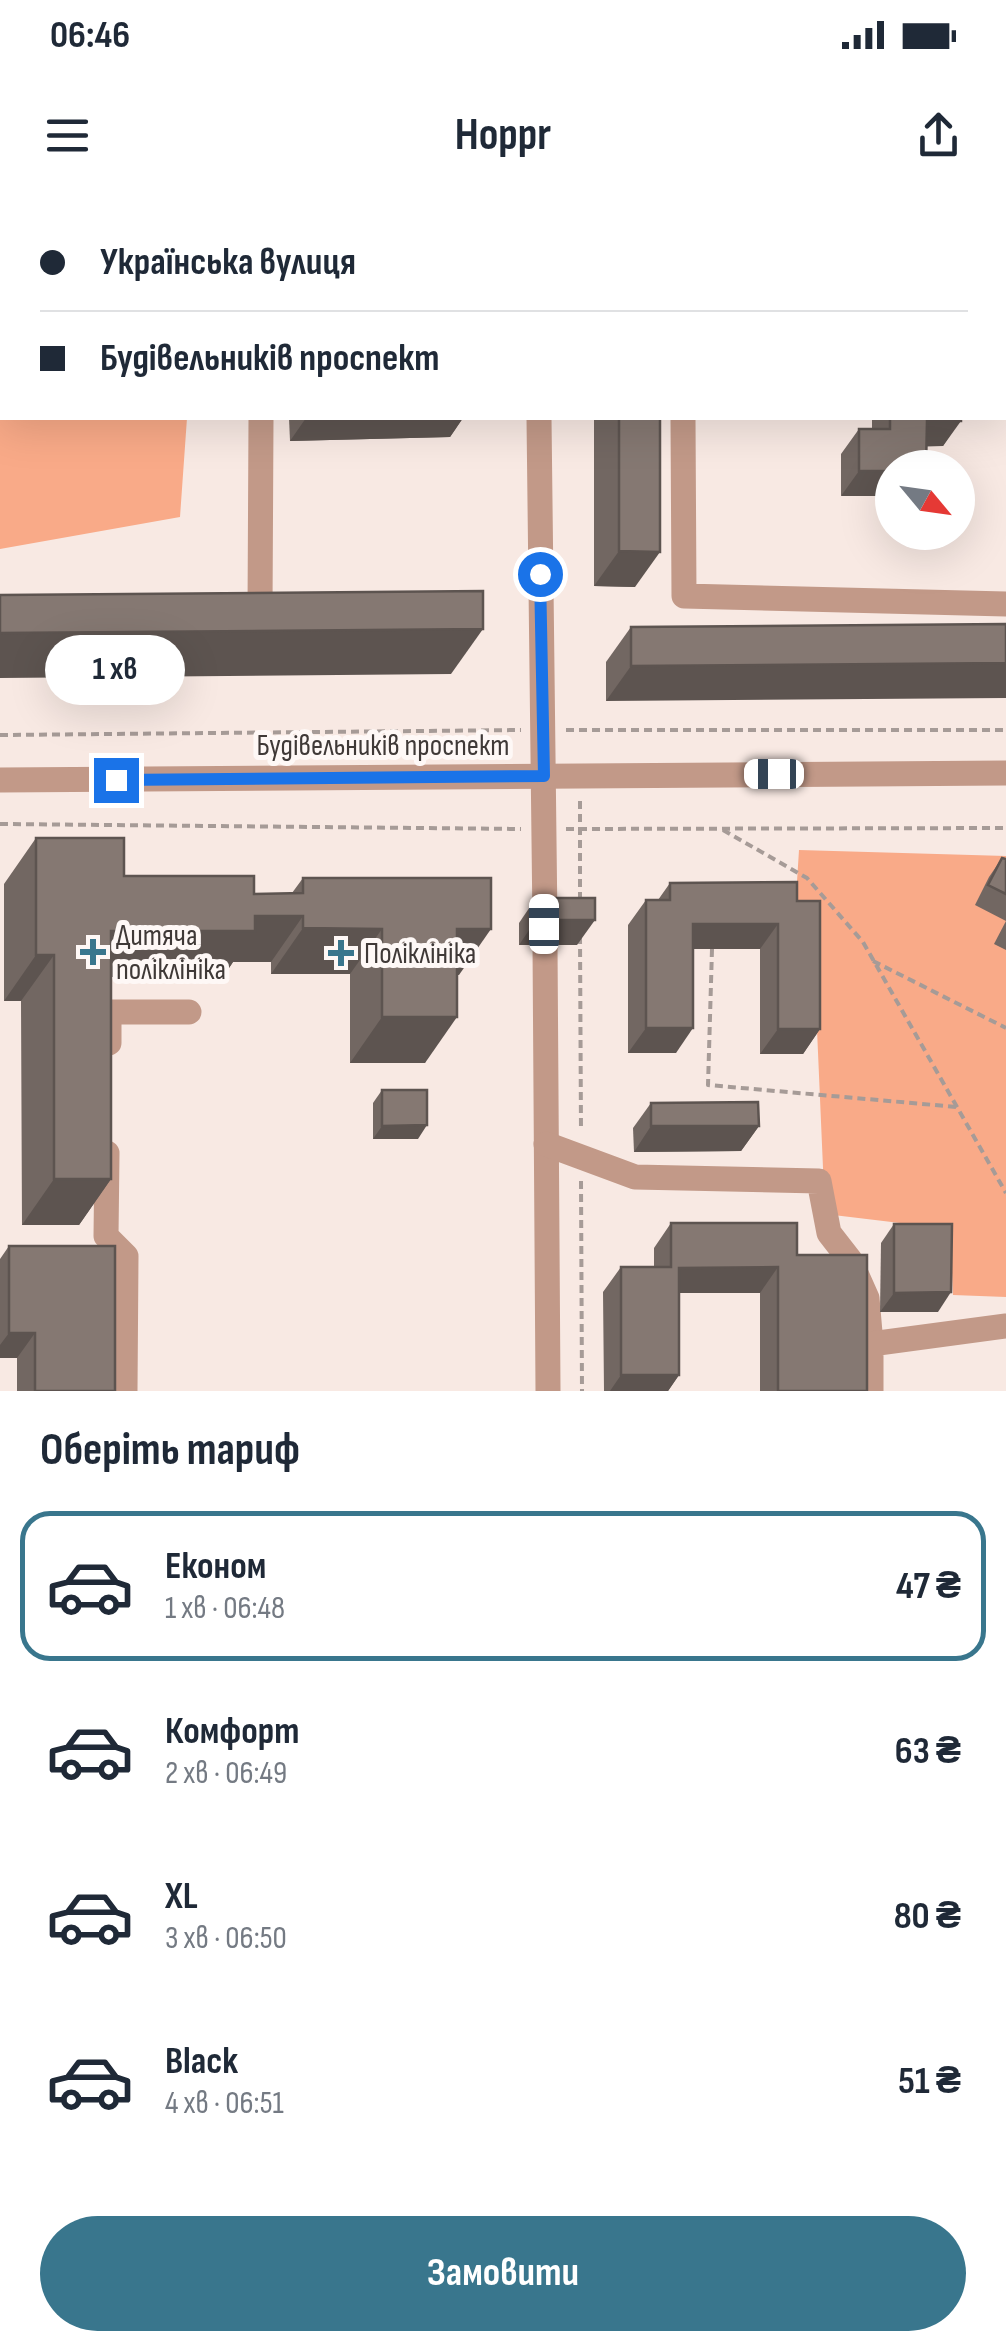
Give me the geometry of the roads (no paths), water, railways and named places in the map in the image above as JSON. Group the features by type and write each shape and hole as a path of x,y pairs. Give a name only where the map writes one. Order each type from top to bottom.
{"street":[{"path":"259,613 261,420"},
{"path":"539,420 548,1391"},
{"path":"683,420 684,596 1006,604"},
{"name":"Будівельників проспект","path":"0,780 1006,773"},
{"path":"108,1068 110,1012 189,1012"},
{"path":"108,1124 106,1236 126,1256 125,1391"},
{"path":"546,1144 635,1177 819,1181 829,1233 850,1260 866,1298 872,1344 871,1391"},
{"path":"872,1344 1006,1326"}],"place":[{"name":"Дитяча поліклініка","path":"93,952"},
{"name":"Поліклініка","path":"341,953"}]}
